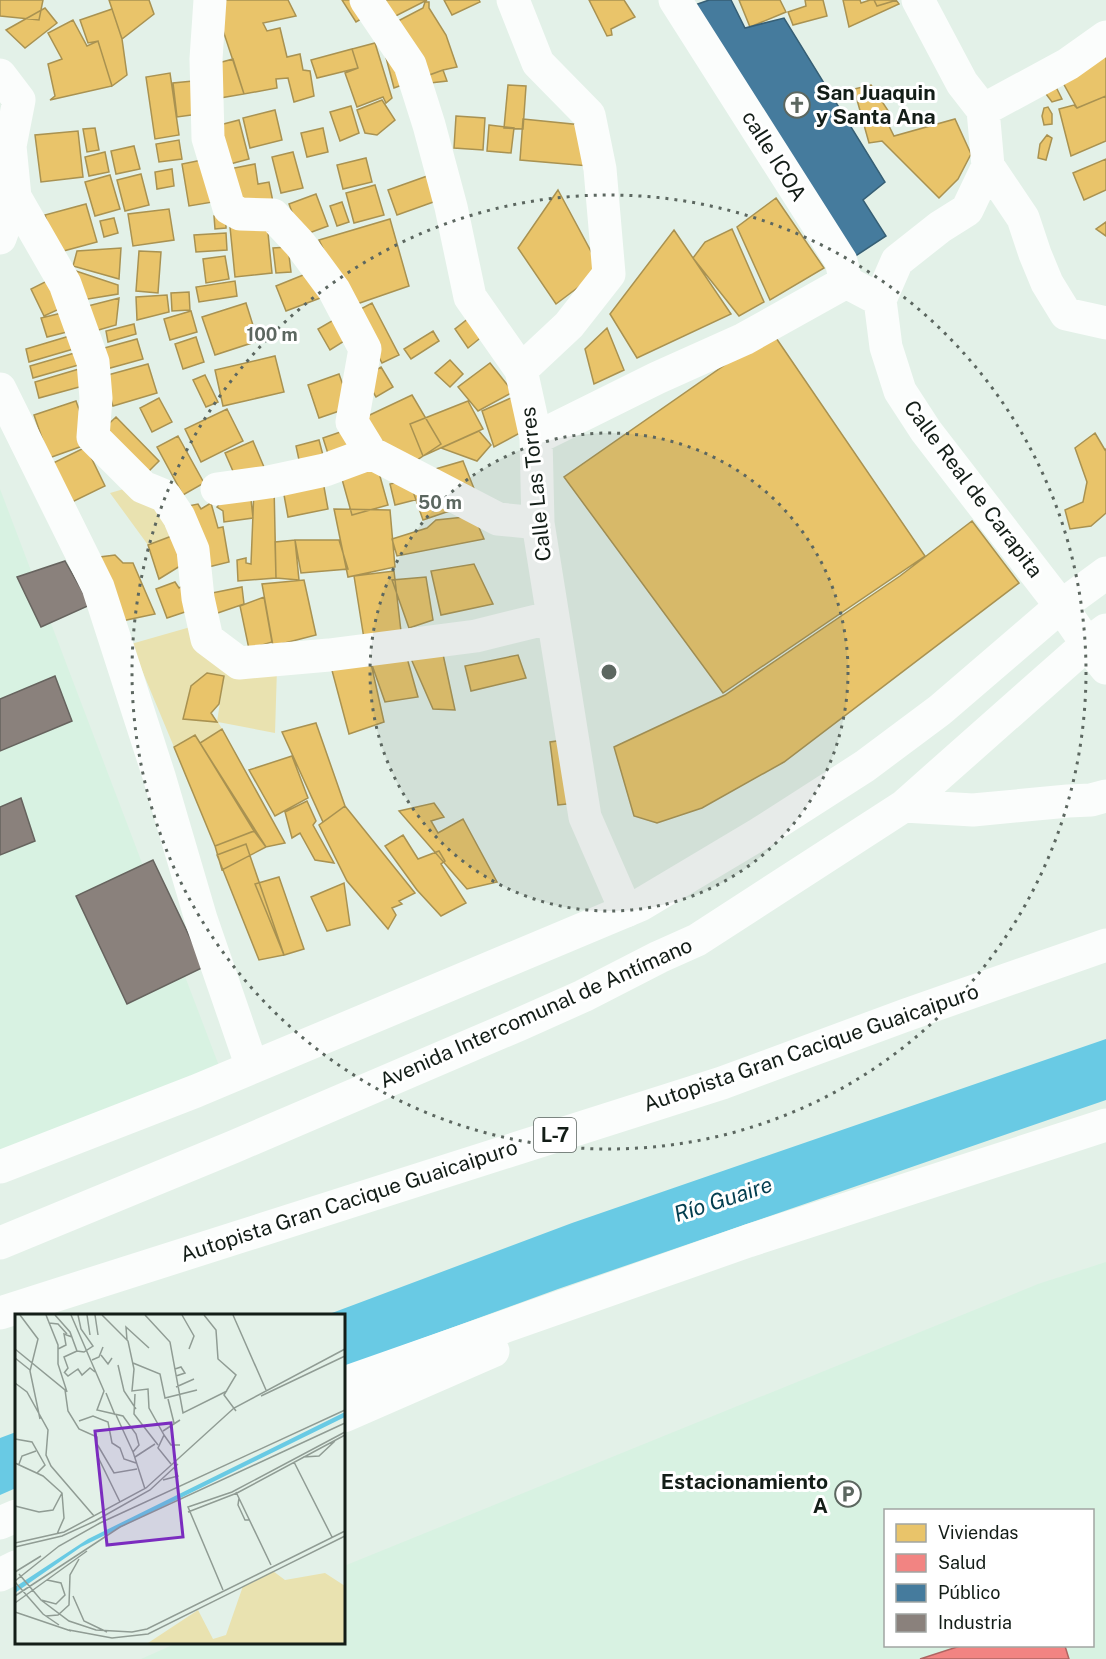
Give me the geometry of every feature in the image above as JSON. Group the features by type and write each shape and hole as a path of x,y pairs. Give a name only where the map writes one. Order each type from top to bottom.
{"main road":[{"path":"210,0 206,58 208,138 229,208 240,214 273,215 300,244 334,290 365,349 352,422 371,453 498,519 538,523"},
{"path":"366,0 410,65 451,207 470,297 521,370 569,326 609,274 600,170 589,115 538,63 513,0"},
{"name":"calle ICOA","path":"675,0 841,261 846,282"},
{"path":"918,0 962,83 983,110 988,166 1023,218 1047,283 1066,314 1106,323"},
{"path":"983,110 1068,64 1106,37"},
{"path":"0,75 19,100 10,146 15,197 65,284 93,362 96,398 93,437 144,487 165,496 179,518 193,550 198,598 207,639 239,663 329,655 476,636 553,617"},
{"path":"536,438 657,378 744,339 846,282 880,300 897,261 940,227 967,210 988,166"},
{"path":"0,238 15,197"},
{"name":"Calle Real de Carapita","path":"880,300 886,347 900,391 926,431 1061,606 1100,647"},
{"name":"Calle Las Torres","path":"521,370 536,438 538,523 585,817 626,911"},
{"path":"0,389 98,586 159,776 201,919 252,1067"},
{"path":"217,489 268,482 325,470 371,453"},
{"path":"0,1167 252,1067 549,945 640,905 759,834 866,766 940,710 1061,606 1106,573"},
{"name":"Avenida Intercomunal de Antímano","path":"0,1243 233,1147 583,996 697,940 904,806 1100,647"},
{"path":"904,806 973,810 1091,800 1106,796"},
{"name":"Autopista Gran Cacique Guaicaipuro","path":"0,1313 722,1083 1106,945"},
{"path":"345,1383 748,1241 1106,1125"},
{"path":"345,1416 748,1241"},
{"path":"0,1523 15,1516"},
{"path":"0,1575 15,1568"}],"shaded area":[{"path":"148,482 185,531 148,545 110,493"},
{"path":"0,489 224,1079 0,1170"},
{"path":"201,624 277,668 275,733 218,722 222,729 200,743 195,735 174,747 131,644","holes":["207,673 224,676 217,722 183,719"]},
{"path":"1106,1262 1106,1659 141,1659 175,1644 345,1644 345,1566 1038,1284"}],"water":[{"name":"Río Guaire","path":"1106,1039 1106,1100 558,1289 345,1367 345,1314 329,1314 572,1223"},
{"path":"15,1432 15,1488 0,1495 0,1438"}],"building: Viviendas":[{"path":"0,0 43,0 39,20 0,16"},
{"path":"109,0 149,0 154,14 122,39"},
{"path":"213,0 288,0 296,16 263,23 267,31 280,28 287,57 300,54 303,70 310,71 314,96 294,102 288,78 276,79 277,88 244,94"},
{"path":"342,0 361,0 368,15 356,22"},
{"path":"369,0 427,0 380,24"},
{"path":"444,0 479,0 480,2 452,15"},
{"path":"589,0 624,0 635,17 611,29 612,35 607,36"},
{"path":"739,0 780,0 786,12 750,27"},
{"path":"805,0 823,0 827,16 793,25 788,12 806,6"},
{"path":"843,0 860,0 861,3 870,0 896,0 899,4 849,27"},
{"path":"874,0 897,0 877,6"},
{"path":"425,2 429,2 429,8 446,35 457,67 394,88 379,31 423,8"},
{"path":"45,8 57,23 25,48 6,30"},
{"path":"112,9 122,39 127,75 112,86 98,41 88,43 80,20"},
{"path":"73,20 87,46 98,41 112,86 50,100 55,96 48,64 62,59 48,33"},
{"path":"375,43 392,98 386,103 383,97 357,107 345,73 358,68 352,49"},
{"path":"1106,47 1106,96 1077,108 1057,72"},
{"path":"352,49 358,68 317,78 311,60"},
{"path":"233,59 244,94 208,100 207,66"},
{"path":"443,70 447,81 430,83 415,80"},
{"path":"170,73 179,135 155,139 146,77"},
{"path":"203,80 206,113 177,117 173,83"},
{"path":"1053,81 1062,99 1052,102 1046,94"},
{"path":"508,85 526,86 523,129 504,128"},
{"path":"871,85 889,112 884,116 894,136 955,119 971,154 958,179 939,198 882,141 869,143 854,89"},
{"path":"1106,96 1106,141 1071,156 1059,109 1074,105 1077,108"},
{"path":"382,100 395,120 377,135 365,133 357,110"},
{"path":"351,106 359,133 340,141 330,112"},
{"path":"1048,107 1052,114 1052,124 1044,125 1042,116 1044,108"},
{"path":"275,110 282,140 250,148 243,118"},
{"path":"456,116 485,118 483,150 454,148"},
{"path":"523,119 592,126 589,166 520,160"},
{"path":"239,120 249,159 219,167 208,128"},
{"path":"489,125 514,128 511,153 487,151"},
{"path":"95,128 99,150 87,152 83,129"},
{"path":"323,128 328,152 307,157 301,133"},
{"path":"78,131 83,177 41,182 35,135"},
{"path":"1047,135 1052,138 1046,160 1038,158 1040,144"},
{"path":"179,140 182,159 159,162 156,144"},
{"path":"134,146 140,169 116,174 111,151"},
{"path":"105,152 109,172 89,176 85,157"},
{"path":"293,152 303,188 281,193 272,157"},
{"path":"212,158 219,201 189,206 182,164"},
{"path":"366,158 372,182 343,189 337,165"},
{"path":"1106,159 1106,190 1084,200 1073,173"},
{"path":"255,164 258,184 269,182 273,202 237,208 229,169"},
{"path":"172,169 174,186 157,189 155,172"},
{"path":"444,170 453,195 397,215 388,190"},
{"path":"141,174 149,205 125,211 117,180"},
{"path":"110,175 120,209 95,216 85,182"},
{"path":"375,185 384,215 354,223 346,193"},
{"path":"558,190 601,270 556,304 518,248"},
{"path":"316,194 328,226 301,236 289,204"},
{"path":"776,198 824,268 770,300 737,227"},
{"path":"342,202 349,222 337,226 330,206"},
{"path":"86,204 97,242 56,253 45,215"},
{"path":"169,209 174,240 133,246 128,214"},
{"path":"214,216 226,216 226,228 215,229"},
{"path":"114,218 118,233 104,237 100,221"},
{"path":"390,219 409,286 351,306 319,240"},
{"path":"1106,222 1106,236 1096,229"},
{"path":"267,223 272,273 235,277 230,227"},
{"path":"732,229 764,302 739,316 693,258 705,242"},
{"path":"674,230 731,314 637,358 610,314"},
{"path":"226,233 227,250 196,252 194,235"},
{"path":"288,247 291,272 276,273 273,248"},
{"path":"121,248 119,279 73,266 77,251"},
{"path":"139,251 161,252 158,293 136,291"},
{"path":"225,256 229,279 206,283 203,259"},
{"path":"67,268 118,285 118,294 76,301"},
{"path":"313,271 323,297 286,311 276,286"},
{"path":"53,278 66,306 44,316 31,289"},
{"path":"235,281 237,296 199,302 196,287"},
{"path":"189,292 190,310 172,311 171,293"},
{"path":"167,295 169,312 137,320 136,297"},
{"path":"119,298 116,325 88,333 80,308"},
{"path":"246,303 258,341 215,355 202,317"},
{"path":"372,303 399,355 382,363 355,312"},
{"path":"70,311 75,330 47,337 41,318"},
{"path":"191,311 197,332 170,340 164,319"},
{"path":"474,314 489,331 468,348 455,329"},
{"path":"337,318 349,338 330,350 318,329"},
{"path":"134,324 136,334 108,342 106,331"},
{"path":"607,328 624,370 594,384 585,349"},
{"path":"433,331 439,341 411,359 404,349"},
{"path":"772,332 925,556 723,693 564,477"},
{"path":"73,335 77,348 29,362 26,349"},
{"path":"196,337 204,362 183,369 175,344"},
{"path":"137,339 143,359 103,370 97,350"},
{"path":"78,352 82,364 33,378 30,366"},
{"path":"275,356 284,392 223,406 215,370"},
{"path":"450,360 463,374 450,387 435,373"},
{"path":"490,363 513,392 478,411 458,387"},
{"path":"148,364 157,393 113,406 104,376"},
{"path":"381,367 393,387 376,397 364,377"},
{"path":"79,369 83,386 39,398 35,382"},
{"path":"339,374 351,407 319,418 308,385"},
{"path":"205,375 218,402 206,407 193,380"},
{"path":"535,387 542,421 494,447 482,411"},
{"path":"412,395 441,444 411,464 357,421"},
{"path":"159,398 172,422 152,432 140,408"},
{"path":"76,401 91,443 49,458 34,415"},
{"path":"468,401 483,429 423,456 410,424"},
{"path":"227,409 243,441 201,462 185,429"},
{"path":"116,417 159,461 141,479 97,435"},
{"path":"352,428 360,450 330,460 323,438"},
{"path":"479,431 491,445 477,461 441,448"},
{"path":"1095,433 1106,449 1106,513 1091,526 1070,529 1065,510 1083,502 1087,482 1075,448"},
{"path":"178,436 204,483 183,495 157,447"},
{"path":"319,440 325,463 301,469 296,446"},
{"path":"253,441 264,467 236,478 225,453"},
{"path":"86,447 105,486 68,504 49,465"},
{"path":"463,461 479,501 423,520 408,477"},
{"path":"376,462 388,505 352,515 340,472"},
{"path":"322,476 328,509 288,517 282,484"},
{"path":"407,480 427,497 395,505 390,484"},
{"path":"274,485 276,578 238,581 237,560 246,558 246,563 251,564 254,489"},
{"path":"250,490 253,518 224,522 223,511 217,507 220,503"},
{"path":"211,503 218,528 223,527 229,562 200,569 188,506 198,504 201,509"},
{"path":"334,509 390,510 395,567 348,577"},
{"path":"474,516 484,539 397,556 392,539 427,528 436,520"},
{"path":"972,521 1019,583 784,762 702,808 657,823 634,816 614,747 725,695 900,576"},
{"path":"185,531 198,555 159,579 148,545"},
{"path":"295,540 339,540 348,569 301,573"},
{"path":"295,540 299,580 276,578 275,542"},
{"path":"115,555 123,563 133,563 155,614 117,622 100,557"},
{"path":"474,564 493,604 441,615 431,571"},
{"path":"394,571 402,640 365,645 354,576"},
{"path":"426,577 433,620 409,628 392,580"},
{"path":"304,580 316,635 273,646 262,584"},
{"path":"175,582 179,588 190,582 197,608 167,618 156,589"},
{"path":"242,587 244,604 209,616 202,595"},
{"path":"264,597 272,642 249,649 240,606"},
{"path":"438,631 455,710 433,709 405,645"},
{"path":"402,640 418,697 385,702 365,645"},
{"path":"518,655 526,678 471,691 465,666"},
{"path":"370,659 384,722 349,734 330,663"},
{"path":"207,673 224,676 219,704 211,713 217,722 183,719 191,686"},
{"path":"316,723 345,806 323,822 282,732"},
{"path":"222,729 285,843 266,847 200,743"},
{"path":"195,735 254,831 215,846 174,747"},
{"path":"577,738 585,802 558,805 550,742"},
{"path":"292,756 308,798 275,816 249,770"},
{"path":"307,801 316,821 313,825 334,863 315,860 300,833 292,838 285,812"},
{"path":"434,803 444,817 431,821 438,833 463,819 497,882 467,889 399,811"},
{"path":"345,806 415,893 399,901 402,904 392,908 396,915 388,929 347,881 319,825"},
{"path":"254,831 266,847 222,870 215,846"},
{"path":"403,835 418,859 439,851 445,861 441,864 466,903 441,916 417,890 385,846"},
{"path":"246,844 284,955 259,960 217,855"},
{"path":"279,877 304,949 284,955 255,884"},
{"path":"344,883 350,925 327,931 311,897"}],"building: Salud":[{"path":"957,1647 1065,1647 1069,1659 920,1659"}],"building: Público":[{"name":"San Juaquin y Santa Ana","path":"709,0 731,0 745,28 784,18 885,182 863,200 886,236 851,259 695,5"}],"building: Industria":[{"path":"65,561 90,605 41,627 17,577"},
{"path":"55,676 72,721 0,751 0,699"},
{"path":"21,798 35,841 0,855 0,807"},
{"path":"153,860 204,967 127,1004 76,896"}],"place":[{"name":"San Juaquin y Santa Ana","path":"797,105"},
{"name":"Estacionamiento A","path":"848,1494"}]}
